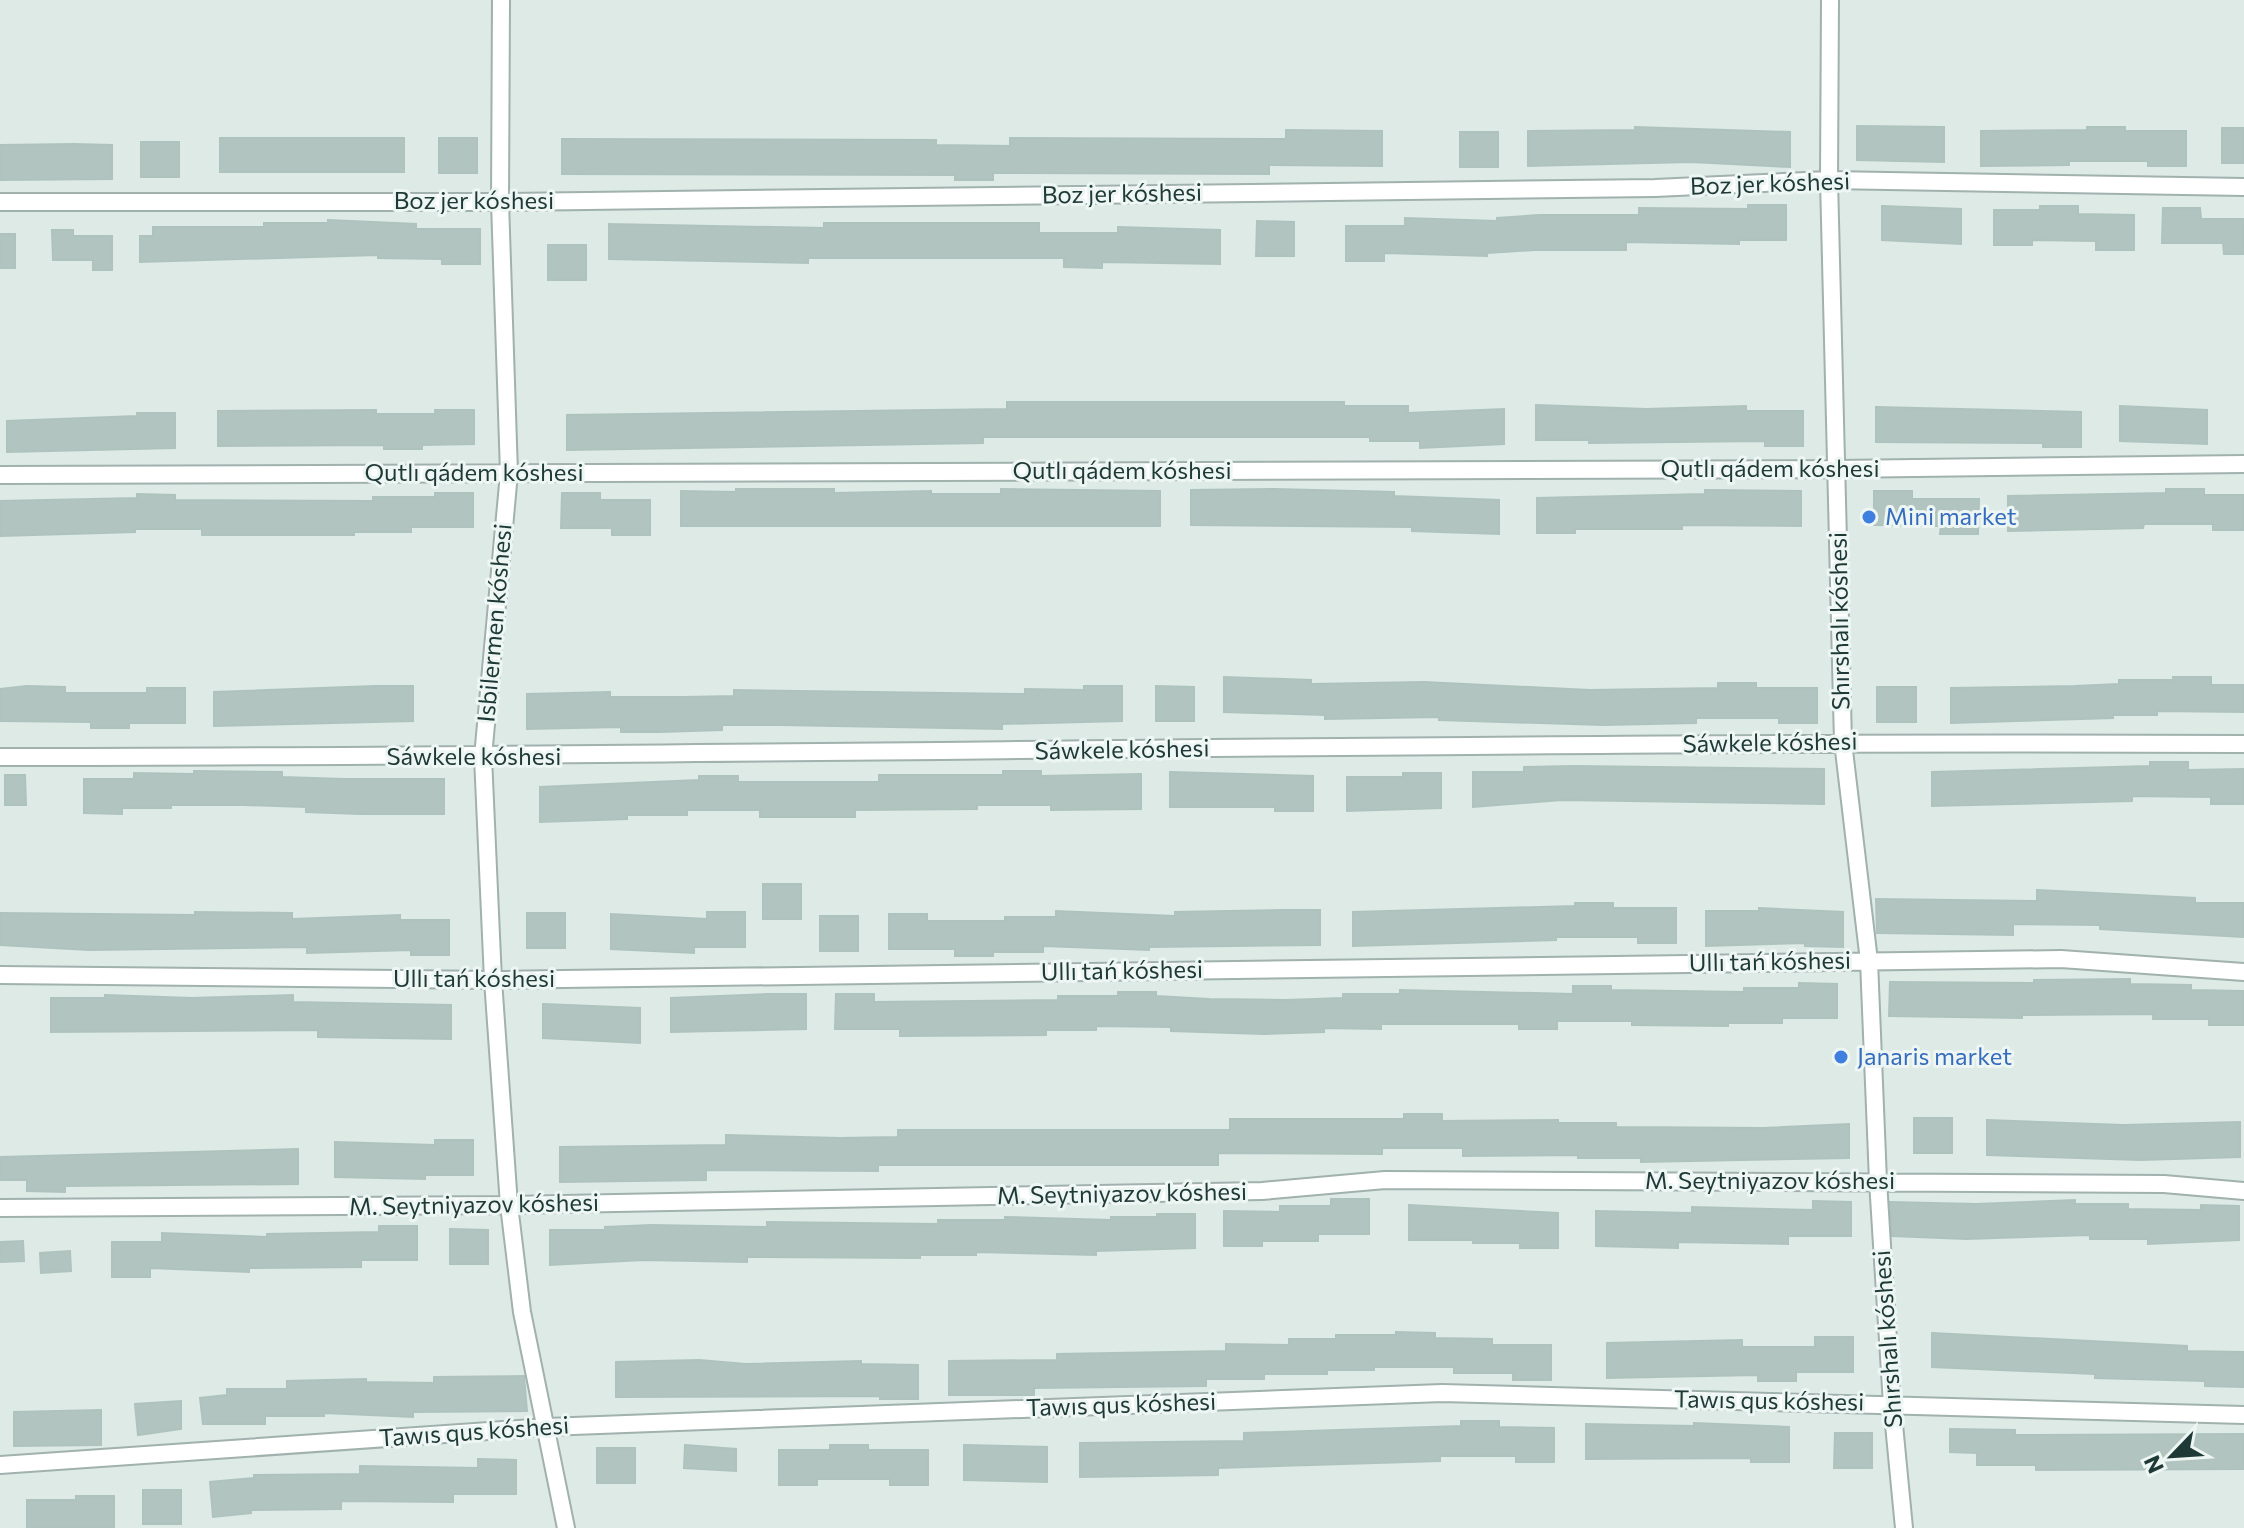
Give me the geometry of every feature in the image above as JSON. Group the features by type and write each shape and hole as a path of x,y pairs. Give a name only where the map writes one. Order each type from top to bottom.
{"street":[{"name":"Isbilermen kóshesi","path":"501,0 500,202 509,473 483,757 493,980 509,1205 522,1312 566,1528"},
{"name":"Shırshalı kóshesi","path":"1830,0 1829,180 1843,742 1869,961 1878,1181 1892,1404 1904,1528"},
{"name":"Boz jer kóshesi","path":"0,202 500,202 1655,188 1829,180 2244,187"},
{"name":"Qutlı qádem kóshesi","path":"0,475 1837,469 2244,464"},
{"name":"Sáwkele kóshesi","path":"0,757 483,757 1843,742 2244,744"},
{"name":"Ullı tań kóshesi","path":"0,975 493,980 2061,959 2244,972"},
{"name":"M. Seytniyazov kóshesi","path":"0,1208 509,1205 1262,1191 1385,1180 2164,1184 2244,1191"},
{"name":"Tawıs qus kóshesi","path":"0,1465 547,1427 1442,1393 2244,1415"}],"building":[{"path":"1857,126 1944,127 1944,162 1857,160"},
{"path":"1635,127 1790,132 1790,167 1691,162 1528,166 1528,131 1635,130"},
{"path":"2087,127 2125,127 2125,131 2186,131 2186,166 2148,166 2148,161 2069,161 2069,165 1981,166 1981,131 2087,130"},
{"path":"2222,128 2244,128 2244,163 2222,163"},
{"path":"1286,130 1382,131 1382,166 1269,165 1269,174 993,173 993,180 955,180 955,175 562,174 562,139 936,140 936,145 1010,146 1010,138 1286,139"},
{"path":"1460,132 1498,132 1498,167 1460,167"},
{"path":"220,138 404,138 404,172 220,172"},
{"path":"439,138 477,138 477,173 439,173"},
{"path":"141,142 179,142 179,177 141,177"},
{"path":"0,145 112,145 112,179 0,180"},
{"path":"1748,205 1786,205 1786,240 1739,240 1739,244 1626,242 1626,250 1535,250 1487,253 1487,256 1384,253 1384,261 1346,261 1346,226 1405,226 1405,218 1497,221 1497,218 1540,215 1639,215 1639,208 1748,209"},
{"path":"1882,206 1961,209 1961,244 1882,240"},
{"path":"2040,206 2078,206 2078,214 2134,215 2134,250 2096,250 2096,241 2032,240 2032,245 1994,245 1994,210 2040,210"},
{"path":"2163,208 2200,208 2201,219 2244,219 2244,254 2224,254 2223,243 2162,243"},
{"path":"328,220 416,224 416,229 480,229 480,264 442,264 442,259 378,258 378,255 140,262 140,236 153,236 153,227 264,227 264,223 328,223"},
{"path":"1257,221 1294,222 1294,256 1256,256"},
{"path":"824,223 1039,223 1039,233 1118,233 1118,227 1220,230 1220,264 1102,262 1102,268 1064,267 1064,258 808,258 808,263 609,259 609,224 824,228"},
{"path":"52,230 73,230 73,236 112,236 112,270 93,270 93,260 53,260"},
{"path":"0,234 15,234 15,268 0,268"},
{"path":"548,245 586,245 586,280 548,280"},
{"path":"1007,402 1344,402 1344,406 1408,406 1408,413 1504,409 1504,444 1420,448 1420,441 1370,441 1370,437 983,437 983,443 567,450 567,415 1007,409"},
{"path":"1536,405 1646,409 1746,406 1746,411 1803,411 1803,446 1765,446 1765,441 1589,443 1589,440 1536,440"},
{"path":"2120,406 2207,410 2207,444 2120,441"},
{"path":"1876,407 2081,412 2081,447 2043,447 2043,443 1876,442"},
{"path":"376,410 376,414 435,414 435,410 474,410 474,444 422,445 422,449 384,449 384,445 218,446 218,411"},
{"path":"137,413 175,413 175,448 7,452 7,421 137,416"},
{"path":"736,489 834,489 834,493 931,491 931,494 1001,494 1001,489 1160,491 1160,526 681,526 681,491 736,492"},
{"path":"2166,489 2204,489 2204,495 2244,495 2244,530 2213,530 2213,524 2144,524 2143,528 2008,531 2008,496 2166,493"},
{"path":"1191,490 1394,492 1394,496 1499,500 1499,534 1412,531 1412,527 1191,525"},
{"path":"1705,490 1801,491 1801,526 1682,525 1682,529 1575,529 1575,533 1537,533 1537,498 1705,494"},
{"path":"1874,491 1912,491 1912,499 1979,499 1978,534 1940,534 1941,526 1874,525"},
{"path":"435,493 473,493 473,527 411,527 411,532 354,532 354,535 202,535 202,529 135,529 135,532 0,536 0,501 137,498 137,494 175,495 175,500 373,501 373,497 435,497"},
{"path":"562,493 600,493 600,500 650,500 650,535 612,535 612,528 561,528"},
{"path":"1224,677 1311,680 1311,684 1424,682 1590,690 1718,688 1718,683 1756,683 1756,688 1817,688 1817,723 1779,723 1779,718 1696,718 1696,723 1603,725 1439,720 1439,717 1325,719 1325,715 1224,712"},
{"path":"2173,677 2211,677 2211,685 2244,685 2244,712 2157,711 2157,715 2113,715 2113,718 1951,723 1951,688 2119,684 2119,680 2173,680"},
{"path":"413,686 413,721 214,726 214,692"},
{"path":"1084,686 1122,686 1122,721 1002,724 1002,729 722,725 722,730 659,732 621,732 621,727 527,729 527,694 610,692 610,697 684,697 734,696 734,690 1025,694 1025,689 1084,690"},
{"path":"1156,686 1194,687 1194,721 1156,721"},
{"path":"65,687 65,693 147,693 147,688 185,688 185,723 129,723 129,728 91,728 91,722 0,721 0,689"},
{"path":"1877,687 1916,687 1916,722 1877,722"},
{"path":"2150,762 2188,762 2188,770 2244,769 2244,804 2211,804 2211,797 2132,796 2132,801 1932,806 1932,772 2150,766"},
{"path":"1524,767 1824,769 1824,804 1562,800 1473,807 1473,772 1524,772"},
{"path":"194,771 282,772 282,777 344,779 444,779 444,814 306,812 306,807 244,805 171,805 171,808 122,808 122,814 84,813 84,779 134,779 134,773 194,774"},
{"path":"1003,771 1041,771 1041,776 1141,774 1141,809 1051,810 1051,805 977,805 977,809 855,810 855,817 760,817 760,810 687,810 687,815 627,815 627,819 540,822 540,787 699,780 699,776 738,776 738,782 879,782 879,775 1003,775"},
{"path":"1170,772 1313,776 1313,811 1275,811 1275,807 1170,807"},
{"path":"1403,773 1441,773 1441,808 1347,811 1347,777 1403,777"},
{"path":"5,775 25,775 26,805 5,805"},
{"path":"763,884 801,884 801,919 763,919"},
{"path":"2037,890 2195,898 2195,903 2244,903 2244,937 2100,929 2100,925 2013,924 2013,935 1877,933 1876,899 2037,901"},
{"path":"1575,903 1613,903 1613,908 1676,908 1676,943 1638,943 1638,937 1556,937 1556,940 1353,946 1353,912 1575,906"},
{"path":"1759,908 1843,912 1843,947 1805,946 1805,943 1706,946 1706,911 1759,911"},
{"path":"1320,910 1320,945 1149,947 1149,950 1043,946 1043,952 993,952 993,956 955,956 955,949 889,949 889,914 927,914 927,921 1005,921 1005,917 1056,917 1056,911 1175,916 1175,912"},
{"path":"195,912 292,913 292,919 400,915 400,920 449,920 449,955 411,955 411,950 307,953 307,947 89,950 0,945 0,913 195,915"},
{"path":"707,912 745,912 745,947 694,947 694,953 611,949 611,914 707,919"},
{"path":"527,913 565,913 565,948 527,948"},
{"path":"820,916 858,916 858,951 820,951"},
{"path":"2130,979 2130,984 2191,985 2191,990 2244,991 2244,1025 2209,1025 2209,1019 2153,1019 2153,1014 2022,1015 2022,1018 1889,1016 1890,982 2034,983 2034,980"},
{"path":"1799,983 1837,984 1837,1018 1782,1018 1782,1023 1728,1023 1728,1026 1557,1021 1557,1029 1519,1029 1519,1024 1381,1024 1381,1029 1324,1028 1324,1032 1265,1034 1171,1031 1171,1027 1096,1026 1096,1030 1046,1030 1046,1035 900,1036 900,1029 835,1029 836,994 874,994 874,1002 1058,1000 1058,996 1118,996 1118,992 1156,992 1156,996 1209,999 1286,1000 1343,998 1343,994 1400,994 1400,990 1573,994 1573,986 1611,986 1611,990 1744,992 1744,988 1799,988"},
{"path":"806,994 806,1029 671,1032 671,998"},
{"path":"105,995 192,998 293,995 293,1002 451,1005 451,1039 318,1037 318,1030 51,1032 51,998 105,998"},
{"path":"543,1004 640,1008 640,1043 543,1038"},
{"path":"1404,1114 1442,1114 1442,1121 1558,1120 1558,1123 1616,1123 1616,1127 1764,1128 1849,1124 1849,1158 1641,1162 1641,1158 1578,1158 1578,1155 1463,1156 1463,1148 1382,1148 1382,1154 1218,1153 1218,1165 878,1165 878,1171 706,1170 706,1180 560,1182 560,1147 726,1145 726,1135 898,1137 898,1130 1230,1130 1230,1119 1404,1119"},
{"path":"1914,1118 1952,1118 1952,1153 1914,1153"},
{"path":"1987,1120 2123,1125 2240,1122 2240,1157 2140,1160 1987,1155"},
{"path":"435,1140 473,1140 473,1175 425,1175 425,1179 335,1177 335,1142 435,1145"},
{"path":"298,1149 298,1184 65,1186 65,1192 27,1191 27,1180 0,1180 0,1157"},
{"path":"1331,1199 1369,1199 1369,1234 1318,1234 1318,1241 1262,1241 1262,1246 1224,1246 1224,1211 1280,1212 1280,1206 1331,1206"},
{"path":"2075,1200 2075,1204 2128,1204 2128,1209 2201,1210 2201,1205 2239,1206 2239,1240 2148,1244 2148,1239 2090,1239 2090,1235 1966,1239 1892,1236 1890,1202 1976,1204"},
{"path":"1813,1201 1851,1202 1851,1236 1788,1236 1788,1244 1678,1242 1678,1248 1596,1246 1596,1211 1692,1213 1692,1207 1813,1210"},
{"path":"1409,1205 1558,1213 1558,1248 1520,1248 1520,1243 1473,1243 1473,1240 1409,1240"},
{"path":"1157,1214 1195,1214 1195,1248 1096,1251 1096,1255 976,1252 976,1255 920,1255 920,1258 747,1257 747,1262 643,1260 550,1265 550,1230 605,1230 605,1227 652,1225 767,1227 767,1222 938,1224 938,1220 1005,1220 1005,1217 1111,1220 1111,1217 1157,1217"},
{"path":"379,1226 417,1226 417,1260 361,1260 361,1267 249,1268 249,1272 150,1268 150,1277 112,1277 112,1242 162,1242 162,1233 267,1237 267,1234 379,1232"},
{"path":"450,1229 488,1230 488,1264 450,1264"},
{"path":"23,1241 24,1261 0,1262 0,1242"},
{"path":"70,1251 71,1271 41,1273 40,1253"},
{"path":"1396,1332 1435,1333 1435,1338 1492,1339 1492,1345 1551,1345 1551,1380 1513,1380 1513,1373 1454,1373 1454,1367 1374,1367 1374,1370 1327,1370 1327,1374 1264,1374 1264,1379 1206,1379 1206,1386 1034,1388 1034,1395 949,1395 949,1361 1057,1360 1057,1354 1226,1351 1226,1344 1289,1345 1289,1339 1336,1339 1336,1335 1396,1335"},
{"path":"1932,1333 2187,1346 2187,1351 2243,1352 2243,1387 2205,1386 2205,1381 2095,1378 2095,1374 1932,1367"},
{"path":"1815,1337 1853,1337 1853,1372 1796,1372 1796,1381 1758,1381 1758,1375 1607,1378 1607,1343 1742,1340 1742,1347 1815,1347"},
{"path":"699,1360 746,1364 861,1361 861,1364 918,1365 918,1399 880,1399 880,1396 616,1397 616,1362"},
{"path":"524,1376 527,1411 413,1412 413,1417 324,1413 324,1416 265,1416 265,1424 203,1424 200,1398 227,1395 227,1389 287,1389 287,1381 366,1379 366,1382 434,1383 434,1377"},
{"path":"181,1401 181,1429 138,1435 135,1404"},
{"path":"101,1410 101,1445 14,1446 14,1412"},
{"path":"1461,1421 1499,1421 1499,1427 1554,1428 1554,1462 1516,1462 1516,1456 1440,1456 1440,1461 1218,1468 1218,1475 1080,1477 1080,1443 1244,1441 1244,1433 1461,1426"},
{"path":"1694,1423 1789,1427 1789,1462 1751,1462 1751,1458 1586,1459 1586,1424 1694,1426"},
{"path":"1950,1429 2015,1430 2015,1435 2244,1434 2244,1469 2036,1470 2036,1465 1977,1465 1977,1453 1950,1452"},
{"path":"1835,1433 1872,1433 1872,1468 1834,1468"},
{"path":"685,1445 736,1449 736,1471 684,1468"},
{"path":"830,1445 868,1445 868,1450 928,1450 928,1485 890,1485 890,1479 817,1479 817,1485 779,1485 779,1450 830,1450"},
{"path":"964,1445 1047,1447 1047,1482 964,1480"},
{"path":"597,1448 635,1448 635,1483 597,1483"},
{"path":"478,1459 516,1460 516,1494 453,1494 453,1502 341,1501 341,1509 251,1510 251,1513 213,1517 210,1482 254,1478 254,1475 360,1474 360,1466 478,1468"},
{"path":"143,1490 181,1490 181,1524 143,1524"},
{"path":"76,1496 114,1496 114,1528 27,1528 27,1500 76,1500"}],"place":[{"name":"Mini market","path":"1869,517"},
{"name":"Janaris market","path":"1841,1057"}]}
